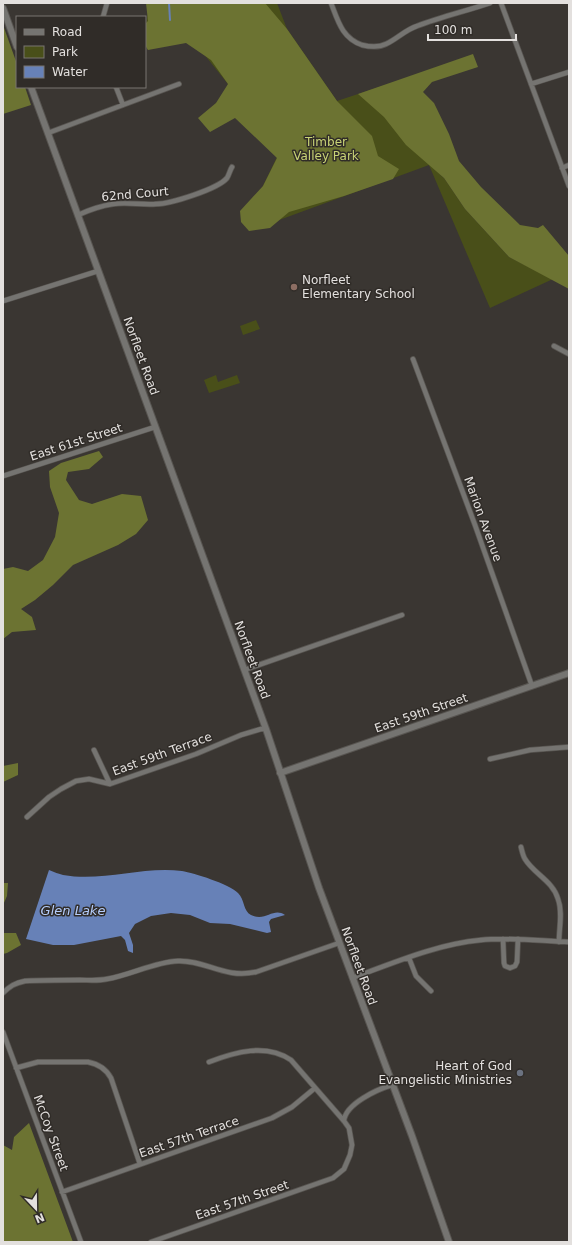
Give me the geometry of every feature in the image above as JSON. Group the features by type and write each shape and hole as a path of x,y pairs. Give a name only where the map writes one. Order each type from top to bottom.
{"street":[{"path":"103,16 107,3"},
{"path":"331,3 340,28 346,36 355,42 369,47 380,47 416,26 490,3"},
{"path":"501,3 569,186"},
{"path":"3,8 16,44"},
{"path":"531,84 569,72"},
{"path":"48,133 179,84"},
{"name":"Norfleet Road","path":"31,88 266,729 319,888 412,1136 449,1242"},
{"path":"116,88 123,105"},
{"path":"562,168 569,165"},
{"name":"62nd Court","path":"78,215 94,208 112,204 127,203 155,205 169,203 218,186 227,178 232,167"},
{"path":"3,301 98,271"},
{"path":"554,346 569,354"},
{"name":"Marion Avenue","path":"413,359 475,525 532,686"},
{"name":"East 61st Street","path":"3,476 155,427"},
{"path":"244,670 402,615"},
{"name":"East 59th Street","path":"280,773 569,673"},
{"name":"East 59th Terrace","path":"27,817 49,797 76,782 89,779 110,784 196,754 241,735 260,729 266,729"},
{"path":"490,759 530,750 569,748"},
{"path":"94,750 110,784"},
{"path":"520,847 524,858 548,882 558,897 560,914 559,942"},
{"path":"503,938 504,964 510,968 515,966 517,962 518,939"},
{"path":"352,978 458,943 503,938 569,942"},
{"path":"3,993 15,983 25,981 106,979 125,975 163,963 178,961 188,962 231,974 246,975 339,943"},
{"path":"409,958 416,976 431,991"},
{"name":"McCoy Street","path":"3,1032 80,1242"},
{"path":"209,1062 226,1055 262,1050 274,1052 284,1056 291,1060 344,1121"},
{"path":"16,1068 38,1062 88,1062 103,1068 110,1078 140,1164"},
{"path":"344,1121 348,1112 361,1099 377,1090 392,1085"},
{"name":"East 57th Terrace","path":"62,1192 272,1118 292,1107 315,1088"},
{"name":"East 57th Street","path":"151,1242 333,1178 344,1169 350,1155 352,1145 349,1128 344,1121"}],"green space":[{"name":"Timber Valley Park","path":"146,3 265,3 287,29 337,101 372,136 378,156 399,169 393,179 344,196 289,212 270,228 249,231 241,222 240,211 263,186 277,158 235,118 210,132 198,118 216,103 228,84 211,60 186,43 148,50 146,47 146,23 148,21"},
{"name":"Timber Valley Park","path":"151,3 277,3 287,29 337,101 391,83 429,164 444,178 465,209 509,257 553,279 490,308 429,165 249,231 263,186 277,157 228,84 187,33 148,50 146,47 146,20"},
{"path":"3,25 16,61 16,88 25,88 31,105 3,114"},
{"path":"473,54 478,67 432,82 423,92 434,103 449,134 459,161 481,187 520,225 538,228 543,225 569,256 569,289 509,257 465,209 444,178 406,145 384,117 358,94"},
{"path":"256,320 260,329 243,335 240,326"},
{"path":"216,375 218,382 237,375 240,383 209,393 204,380"},
{"path":"99,451 103,457 89,469 68,472 66,480 79,500 92,504 122,494 141,496 148,520 136,534 118,545 73,565 53,585 21,609 32,617 36,630 12,632 3,639 3,569 13,567 28,571 43,560 55,537 59,513 50,487 49,471 61,463"},
{"path":"18,763 18,775 3,782 3,766"},
{"path":"3,883 8,883 7,896 3,905"},
{"path":"3,933 16,933 21,945 3,954"},
{"path":"29,1123 73,1242 3,1242 3,1145 12,1150 14,1137"}],"water":[{"name":"Glen Lake","path":"49,870 63,875 78,877 93,877 152,870 182,871 211,879 234,890 238,893 248,913 251,915 261,917 281,913 285,915 271,919 269,922 271,932 267,933 230,924 210,923 190,915 171,913 151,916 135,924 129,933 133,945 133,953 128,951 125,940 121,936 74,945 53,945 26,939"}],"waterway":[{"path":"169,3 170,20"}],"place":[{"name":"Norfleet Elementary School","path":"294,287"},
{"name":"Heart of God Evangelistic Ministries","path":"520,1073"}]}
